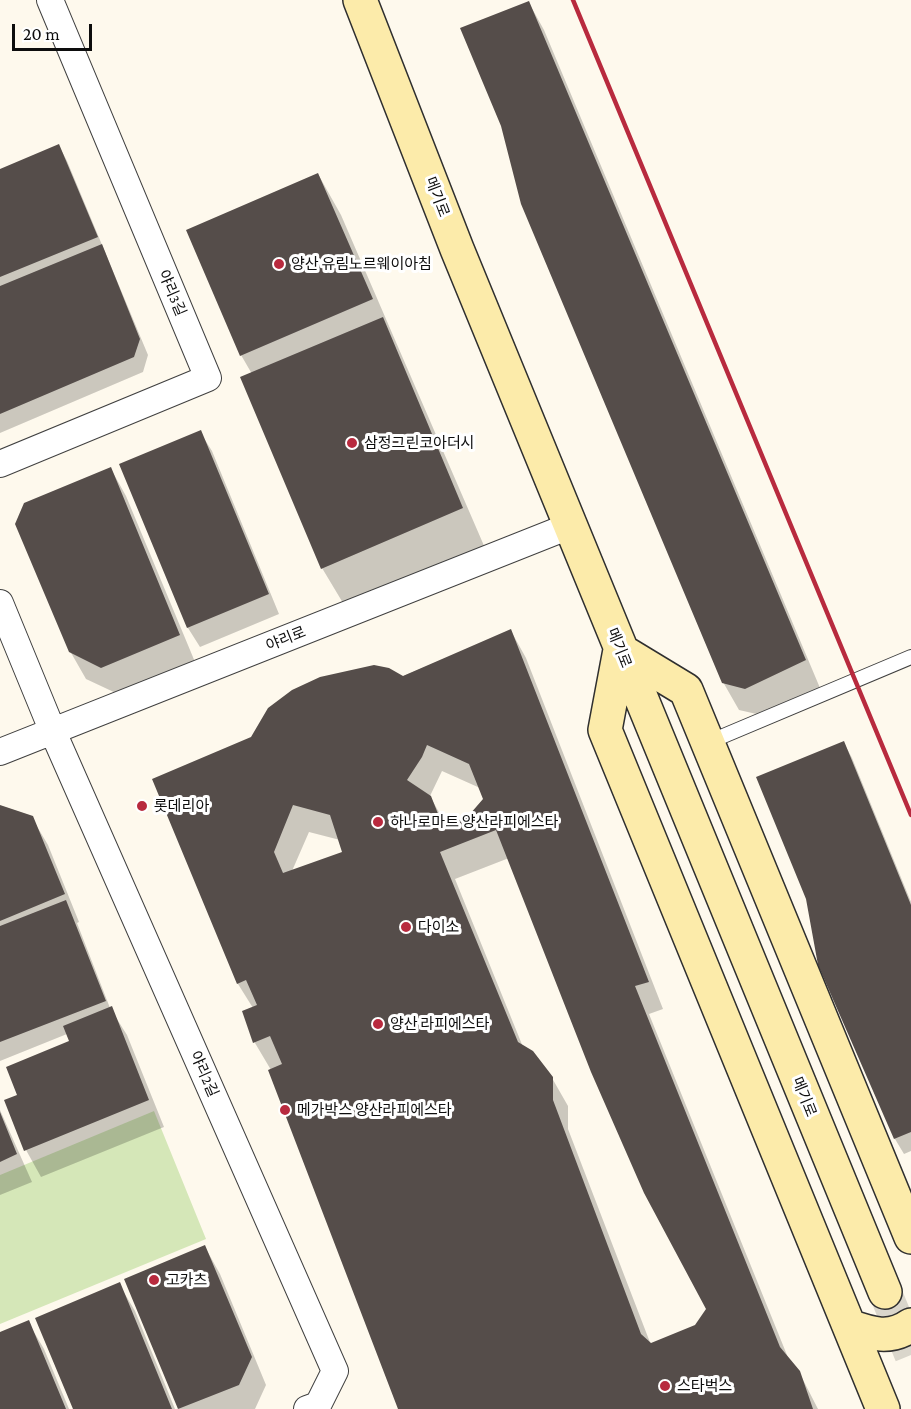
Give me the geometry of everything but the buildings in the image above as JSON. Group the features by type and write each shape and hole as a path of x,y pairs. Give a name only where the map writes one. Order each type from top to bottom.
{"street":[{"name":"야리3길","path":"0,464 208,378 50,0"},
{"name":"메기로","path":"360,0 457,249 885,1292"},
{"name":"야리로","path":"0,752 572,525"},
{"path":"0,603 52,732"},
{"path":"883,1409 605,730 620,650 686,690 911,1237"},
{"name":"야리2길","path":"52,732 335,1371 318,1405 307,1409"},
{"path":"849,1326 877,1336 901,1332 911,1325"}],"lane":[{"path":"709,742 911,657"}],"green space":[{"path":"154,1111 206,1239 0,1324 0,1175"}],"tunnel":[{"path":"885,1292 911,1355"}],"railway":[{"path":"573,0 911,815"}],"place":[{"name":"양산 유림노르웨이아침","path":"279,264"},
{"name":"삼정그린코아더시","path":"352,443"},
{"name":"롯데리아","path":"142,806"},
{"name":"하나로마트 양산라피에스타","path":"378,822"},
{"name":"다이소","path":"406,927"},
{"name":"양산 라피에스타","path":"378,1024"},
{"name":"메가박스 양산라피에스타","path":"285,1110"},
{"name":"고카츠","path":"154,1280"},
{"name":"스타벅스","path":"665,1386"}]}
